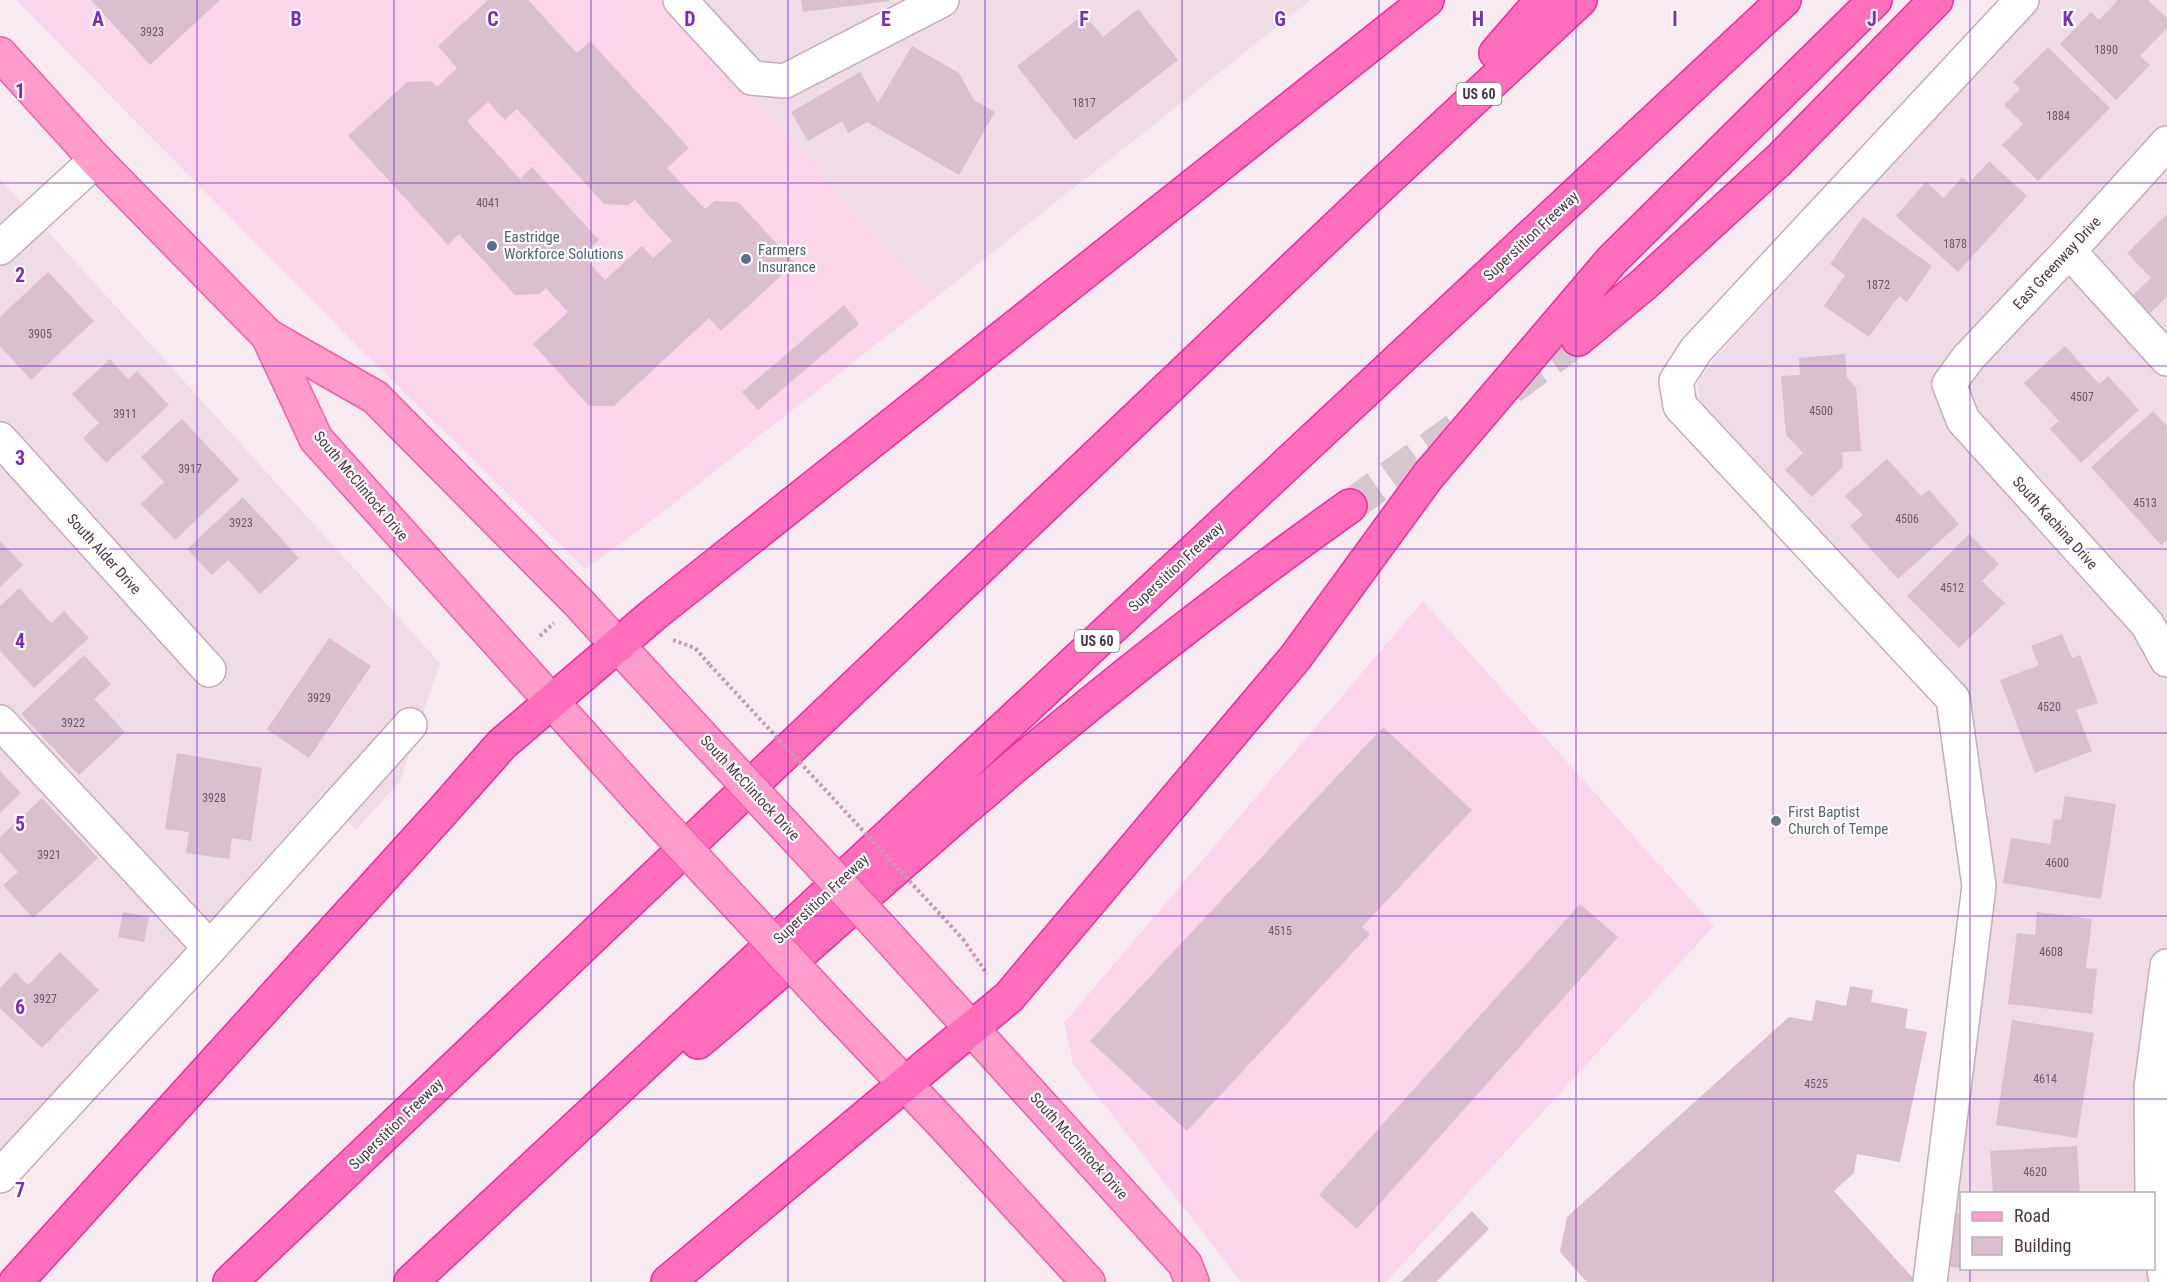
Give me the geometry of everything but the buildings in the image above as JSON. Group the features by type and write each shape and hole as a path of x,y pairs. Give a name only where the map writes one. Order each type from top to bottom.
{"highway":[{"path":"16,1282 502,744 618,645 836,469 1427,0"},
{"path":"1378,188 1542,0"},
{"name":"Superstition Freeway","path":"230,1282 1378,188 1580,0"},
{"name":"Superstition Freeway","path":"411,1282 1784,0"},
{"path":"668,1282 1009,997 1288,667 1428,476 1612,260 1875,0"},
{"path":"1578,339 1643,285 1780,159 1936,0"},
{"path":"411,1282 740,1007 918,849 1145,659 1276,558 1350,506"}],"main road":[{"name":"South McClintock Drive","path":"0,54 96,160 268,336 375,397 618,645 972,1027 1185,1264 1192,1282"},
{"name":"South McClintock Drive","path":"268,336 316,439 623,782 1088,1282"}],"street":[{"path":"680,0 752,78 785,81 942,0"},
{"path":"1930,1282 1979,886 1953,699 1680,406 1676,381 1696,350 2022,0"},
{"name":"East Greenway Drive","path":"1949,384 1968,358 2167,143"},
{"path":"0,248 96,160"},
{"path":"2069,251 2167,359"},
{"name":"South Kachina Drive","path":"1949,384 1963,420 2146,624 2167,660"},
{"name":"South Alder Drive","path":"0,439 209,670"},
{"path":"0,722 210,948"},
{"path":"0,1176 210,948 410,725"},
{"path":"2152,1192 2151,1088 2167,966"},
{"path":"2155,1209 2166,1282"}],"path":[{"path":"540,636 557,621"},
{"path":"675,642 695,648 963,939 987,975"}],"shaded area":[{"path":"16,0 662,0 935,298 655,518 585,569 363,352"},
{"path":"662,0 1311,0 935,298"},
{"path":"2042,0 2167,0 2167,1282 1937,1282 1989,874 1959,693 1700,414 1698,382 1714,359"},
{"path":"0,179 440,663 400,781 356,830 322,795 0,1159"},
{"path":"1423,601 1714,926 1386,1282 1241,1282 1073,1064 1064,1023"}],"tunnel":[{"path":"1511,388 1578,339"},
{"path":"1350,506 1467,421"}],"place":[{"name":"Eastridge Workforce Solutions","path":"492,246"},
{"name":"Farmers Insurance","path":"746,259"},
{"name":"First Baptist Church of Tempe","path":"1776,821"}]}
